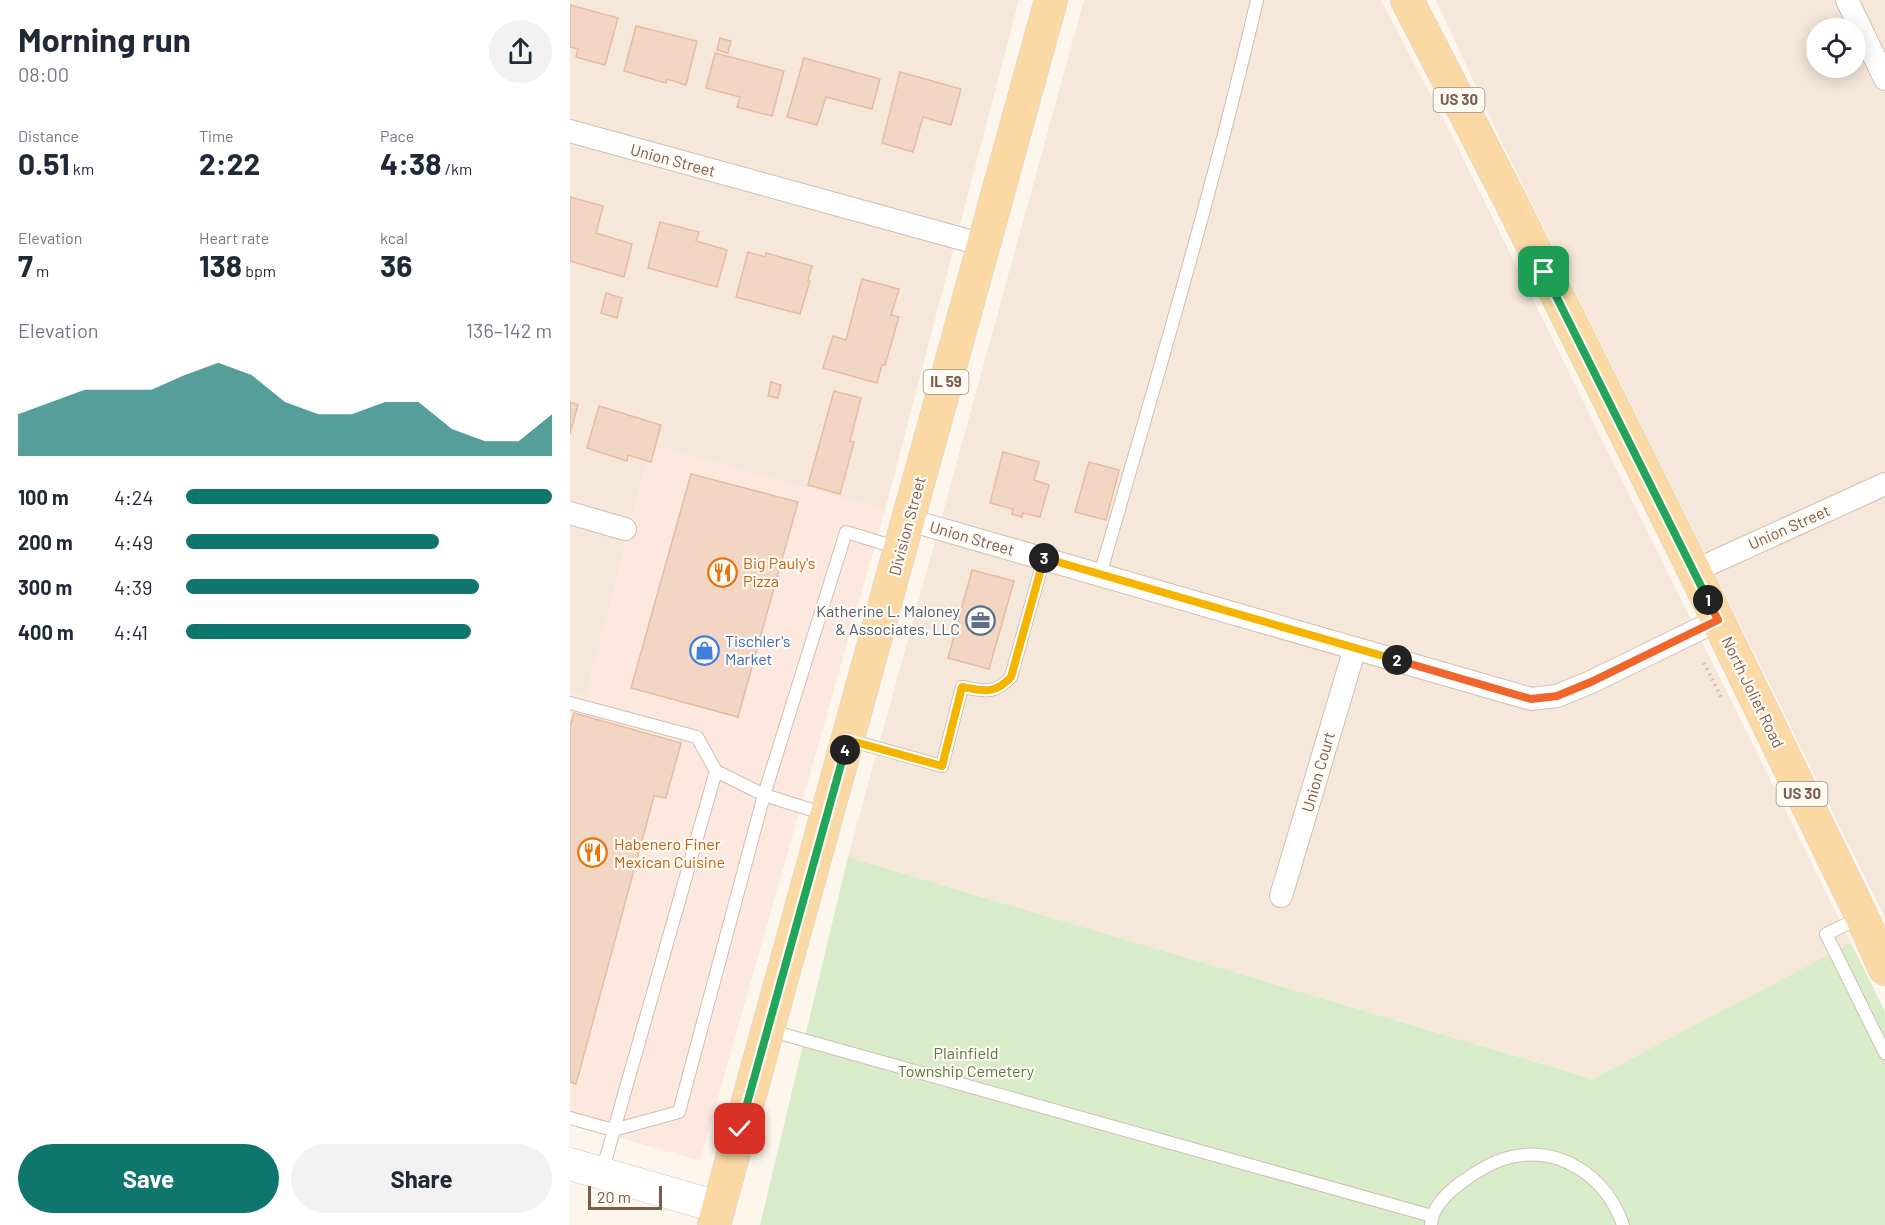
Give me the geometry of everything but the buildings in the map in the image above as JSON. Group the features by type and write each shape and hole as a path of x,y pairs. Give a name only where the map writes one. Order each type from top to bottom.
{"main road":[{"name":"Division Street","path":"716,1216 1051,0"},
{"name":"North Joliet Road","path":"1407,0 1510,200 1694,571 1885,969"}],"street":[{"path":"1847,0 1885,79"},
{"name":"Union Street","path":"570,131 984,244"},
{"name":"Union Street","path":"1694,571 1885,484"},
{"path":"570,513 625,529"},
{"name":"Union Street","path":"905,535 1044,558 1531,699 1557,696 1718,620"},
{"name":"Union Court","path":"1281,896 1355,648"},
{"path":"570,1164 601,1173 716,1216"}],"lane":[{"path":"1100,574 1207,198 1237,88 1257,0"},
{"path":"570,1118 613,1130 679,1112 764,795 846,532 905,535"},
{"path":"848,740 942,766 962,687 988,692 1002,686 1011,677 1044,558"},
{"path":"570,703 697,737 716,771 764,795 827,814"},
{"path":"601,1173 716,771"},
{"path":"1862,917 1826,934 1885,1053"},
{"path":"768,1030 1431,1220 1454,1188 1486,1166 1507,1158 1529,1155 1549,1156 1566,1161 1585,1171 1599,1183 1610,1197 1623,1225"}],"shaded area":[{"path":"570,0 1019,0 885,510 651,445 586,696 570,691"},
{"path":"1084,0 1381,0 1454,140 1851,943 1594,1079 848,857"},
{"path":"1436,0 1885,0 1885,918 1502,143"},
{"path":"651,445 885,510 700,1161 570,1124 570,691 586,695"}],"green space":[{"name":"Plainfield Township Cemetery","path":"848,857 1593,1079 1851,943 1885,1012 1885,1225 760,1225"}],"place":[{"name":"Big Pauly's Pizza","path":"722,572"},
{"name":"Katherine L. Maloney & Associates, LLC","path":"981,620"},
{"name":"Tischler's Market","path":"704,650"},
{"name":"Habenero Finer Mexican Cuisine","path":"593,853"}],"route":[{"path":"740,1129 848,740 942,766 962,687 988,692 1002,686 1011,677 1044,558 1531,699 1557,696 1591,682 1718,620 1544,272"}]}
